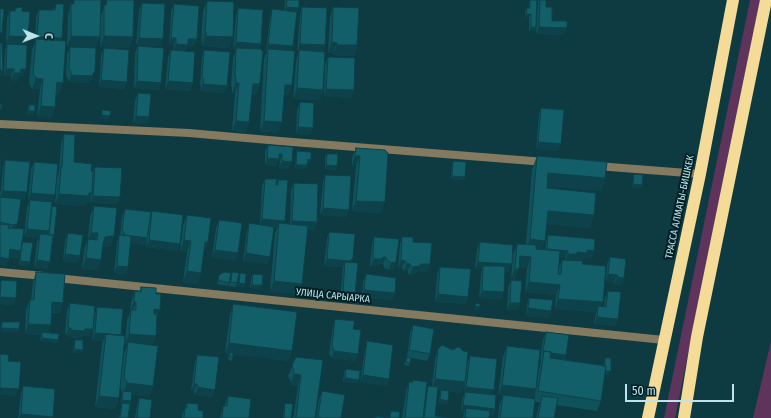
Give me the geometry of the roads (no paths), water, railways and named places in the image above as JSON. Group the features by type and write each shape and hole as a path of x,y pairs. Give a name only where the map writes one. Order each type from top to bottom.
{"highway":[{"name":"ТРАССА АЛМАТЫ-БИШКЕК","path":"648,418 700,174 733,0"},
{"path":"684,418 699,330 766,0"}],"street":[{"path":"0,124 189,133 557,163"},
{"path":"589,165 700,174"},
{"name":"УЛИЦА САРЫАРКА","path":"0,272 664,340"}]}
